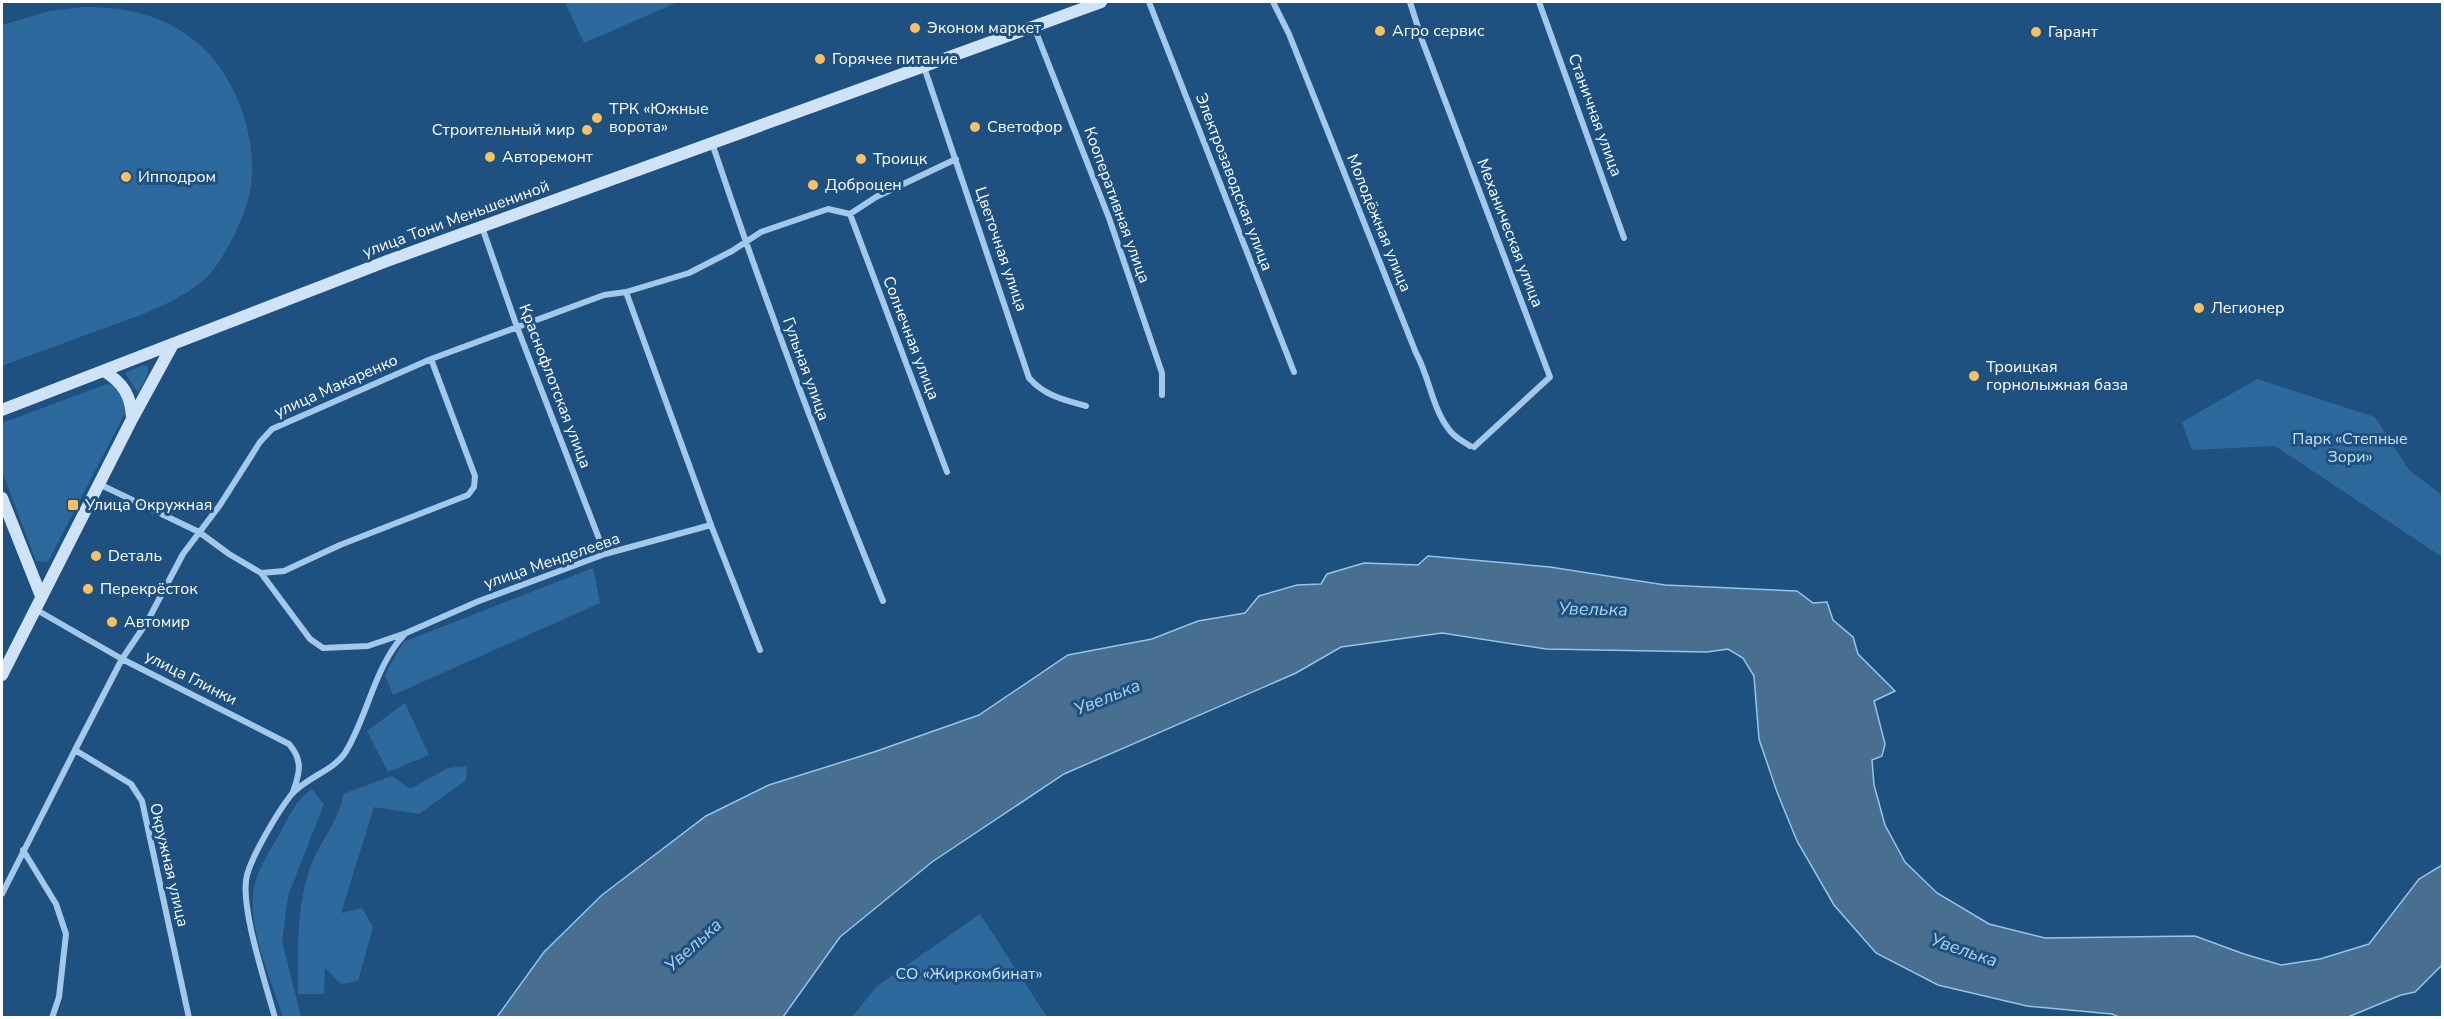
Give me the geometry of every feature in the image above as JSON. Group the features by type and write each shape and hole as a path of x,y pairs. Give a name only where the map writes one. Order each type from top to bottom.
{"main road":[{"name":"улица Тони Меньшениной","path":"2,410 482,227 1101,2"},
{"path":"2,675 132,419 173,344"},
{"path":"104,371 123,385 132,406 132,419"},
{"path":"2,498 41,596"}],"street":[{"name":"Электрозаводская улица","path":"1149,2 1294,372"},
{"name":"Молодёжная улица","path":"1273,2 1289,34 1424,368 1439,412 1451,433 1472,446"},
{"name":"Механическая улица","path":"1410,2 1422,40 1550,376 1472,446"},
{"name":"Станичная улица","path":"1539,2 1624,238"},
{"name":"Кооперативная улица","path":"1034,26 1109,218 1162,373 1162,395"},
{"name":"Цветочная улица","path":"924,67 1029,378 1039,389 1058,399 1086,406"},
{"name":"Гульная улица","path":"712,143 822,451 883,601"},
{"path":"850,214 876,197 956,159"},
{"name":"улица Макаренко","path":"122,659 147,622 183,554 220,505 260,442 272,429 431,360 517,327 604,295 626,292 689,273 746,243 761,232 828,209 850,214"},
{"name":"Солнечная улица","path":"850,214 947,472"},
{"name":"Краснофлотская улица","path":"482,227 517,327 605,555"},
{"path":"626,292 711,525 760,650"},
{"path":"99,484 198,532 261,573 284,571 340,545 468,495 474,487 475,476 431,360"},
{"name":"улица Менделеева","path":"261,573 310,639 323,648 368,646 406,633 479,601 605,555 711,525"},
{"name":"улица Глинки","path":"34,609 122,659 289,744 297,753 300,765 292,794"},
{"name":"улица Менделеева","path":"275,1017 246,909 247,875 256,853 292,794 342,756 356,735 383,665 394,645 406,633"},
{"path":"2,894 122,659"},
{"name":"Окружная улица","path":"75,750 131,784 142,801 189,1017"},
{"path":"23,850 56,904 66,934 59,997 52,1017"}],"green space":[{"path":"565,2 678,2 584,43"},
{"name":"Ипподром","path":"83,7 131,11 160,20 188,35 214,60 226,76 243,113 251,152 252,172 249,197 225,253 212,272 196,286 170,302 142,314 2,366 2,25 50,11"},
{"path":"143,365 148,367 148,374 138,393 125,373"},
{"name":"Парк «Степные Зори»","path":"2257,379 2375,417 2409,470 2442,495 2442,557 2275,446 2192,450 2182,422"},
{"path":"107,384 118,390 126,411 48,562 36,561 2,471 2,423"},
{"path":"593,568 600,603 393,695 385,675 403,642"},
{"path":"405,703 429,755 388,772 367,731"},
{"path":"467,766 466,780 419,814 374,807 341,913 362,908 373,927 358,981 341,984 325,968 324,994 298,994 298,933 304,888 311,864 338,813 343,794 392,776 410,789 448,768"},
{"path":"312,789 324,804 288,896 282,941 301,1017 283,1017 256,933 253,915 255,883 266,857 293,809"},
{"name":"СО «Жиркомбинат»","path":"980,914 1047,1017 852,1017 877,986"}],"water":[{"name":"Увелька","path":"1428,556 1550,567 1665,585 1797,591 1813,603 1827,602 1833,620 1853,637 1858,654 1895,691 1874,701 1885,744 1882,756 1872,760 1874,785 1885,825 1905,862 1937,893 1989,924 2045,938 2195,936 2281,965 2320,959 2369,944 2419,879 2442,865 2442,965 2415,992 2401,995 2348,1017 2119,1017 2112,1014 2027,1006 1938,985 1876,953 1834,905 1797,841 1777,792 1759,739 1754,676 1743,658 1728,649 1707,652 1546,649 1442,633 1341,647 1296,673 1064,774 932,862 840,937 783,1017 497,1017 544,952 602,895 706,816 769,785 874,752 979,715 1068,655 1152,639 1198,621 1245,613 1259,596 1297,585 1321,584 1327,574 1364,563 1418,565"}],"place":[{"name":"Эконом маркет","path":"915,28"},
{"name":"Агро сервис","path":"1380,31"},
{"name":"Гарант","path":"2036,32"},
{"name":"Горячее питание","path":"820,59"},
{"name":"ТРК «Южные ворота»","path":"597,118"},
{"name":"Светофор","path":"975,127"},
{"name":"Строительный мир","path":"587,130"},
{"name":"Авторемонт","path":"490,157"},
{"name":"Троицк","path":"861,159"},
{"name":"Ипподром","path":"126,177"},
{"name":"Доброцен","path":"813,185"},
{"name":"Легионер","path":"2199,308"},
{"name":"Троицкая горнолыжная база","path":"1974,376"},
{"name":"Улица Окружная","path":"73,505"},
{"name":"Dеталь","path":"96,556"},
{"name":"Перекрёсток","path":"88,589"},
{"name":"Автомир","path":"112,622"}]}
